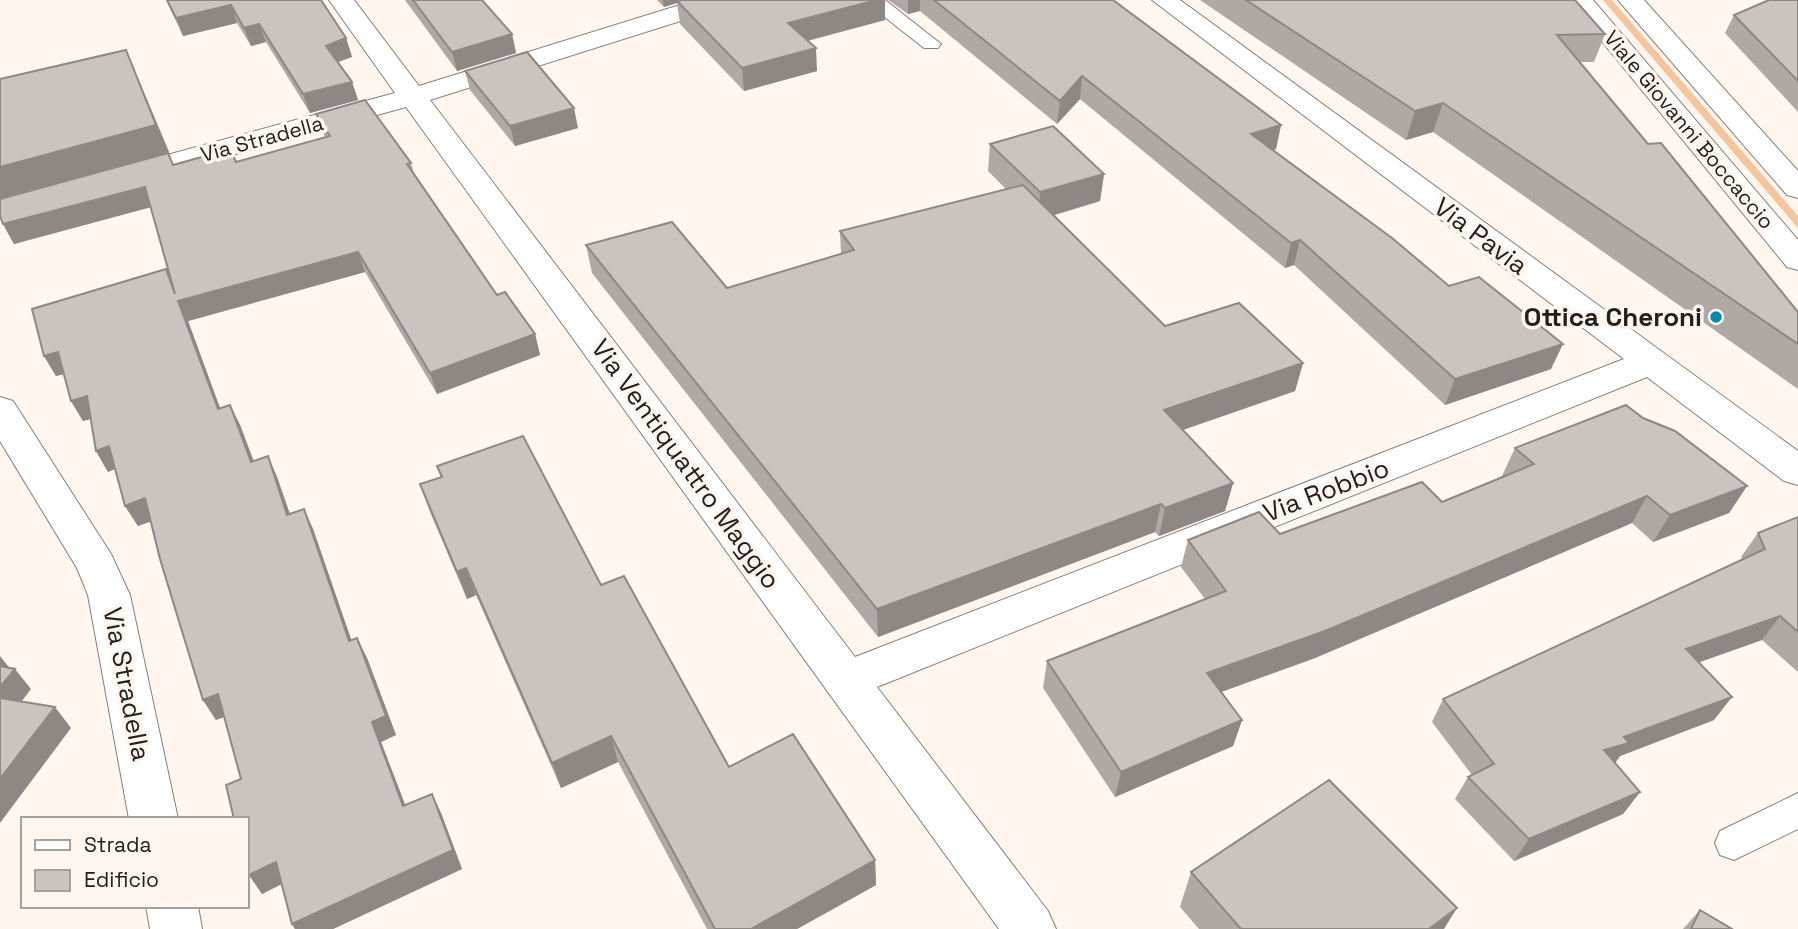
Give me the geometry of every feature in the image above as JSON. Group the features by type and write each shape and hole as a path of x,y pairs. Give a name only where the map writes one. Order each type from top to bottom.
{"street":[{"name":"Via Ventiquattro Maggio","path":"341,0 1030,929"},
{"name":"Via Stradella","path":"94,184 414,97 722,0"},
{"name":"Via Pavia","path":"1164,0 1798,471"},
{"name":"Viale Giovanni Boccaccio","path":"1580,0 1798,260"},
{"name":"Viale Giovanni Boccaccio","path":"1630,0 1798,190"},
{"name":"Via Robbio","path":"845,680 1651,362"},
{"name":"Via Stradella","path":"0,410 96,565 109,595 154,817"},
{"path":"172,908 176,929"}],"lane":[{"path":"873,0 930,44"},
{"path":"1734,843 1798,810"}],"shaded area":[{"path":"1603,0 1612,0 1798,216 1798,228"}],"building":[{"path":"167,0 321,0 346,38 326,46 352,82 303,94 259,24 244,28 231,5 176,18"},
{"path":"413,0 482,0 512,34 452,52"},
{"path":"877,0 788,23 816,48 742,68 677,1"},
{"path":"934,0 1113,0 1281,125 1251,134 1392,238 1449,286 1479,277 1563,344 1455,379 1300,240 1291,243 1082,76 1060,101"},
{"path":"1246,0 1575,0 1605,34 1557,35 1648,144 1661,143 1798,312 1798,344 1443,103 1415,111"},
{"path":"1769,0 1798,0 1798,81 1734,15"},
{"path":"126,50 156,125 0,167 0,79"},
{"path":"527,52 574,108 510,126 465,71"},
{"path":"365,100 411,163 407,164 497,295 505,292 535,334 430,373 358,252 178,301 218,409 230,405 251,462 268,456 287,515 304,509 349,641 357,638 386,716 372,722 403,806 432,794 453,850 292,924 276,862 249,875 248,817 234,817 226,785 241,779 218,694 203,700 160,559 145,498 125,506 109,446 96,451 87,396 71,401 58,352 44,356 32,309 166,269 175,294 145,187 3,224 0,199 168,153 173,165 230,149 236,162 330,136 316,114"},
{"path":"1053,126 1104,174 1040,192 990,144"},
{"path":"1023,185 1165,326 1239,303 1303,363 1164,410 1233,483 1165,508 1161,504 877,609 586,245 672,222 727,288 854,250 840,231"},
{"path":"1626,405 1643,418 1675,431 1747,486 1670,515 1647,496 1325,631 1207,673 1242,720 1121,772 1047,661 1226,591 1188,540 1259,512 1280,534 1422,482 1442,502 1534,464 1515,448"},
{"path":"523,436 601,585 624,576 729,767 793,734 875,860 751,929 715,929 611,736 552,763 466,568 457,572 420,484 442,477 437,466"},
{"path":"1798,517 1798,632 1780,616 1686,649 1732,697 1624,737 1629,743 1604,750 1640,792 1529,839 1468,777 1494,764 1443,699 1765,549 1758,533"},
{"path":"0,666 15,669 0,687"},
{"path":"0,698 55,707 0,779"},
{"path":"1329,780 1457,908 1429,929 1241,929 1191,872"},
{"path":"1700,910 1732,929 1691,929"}],"place":[{"name":"Ottica Cheroni","path":"1716,317"}]}
